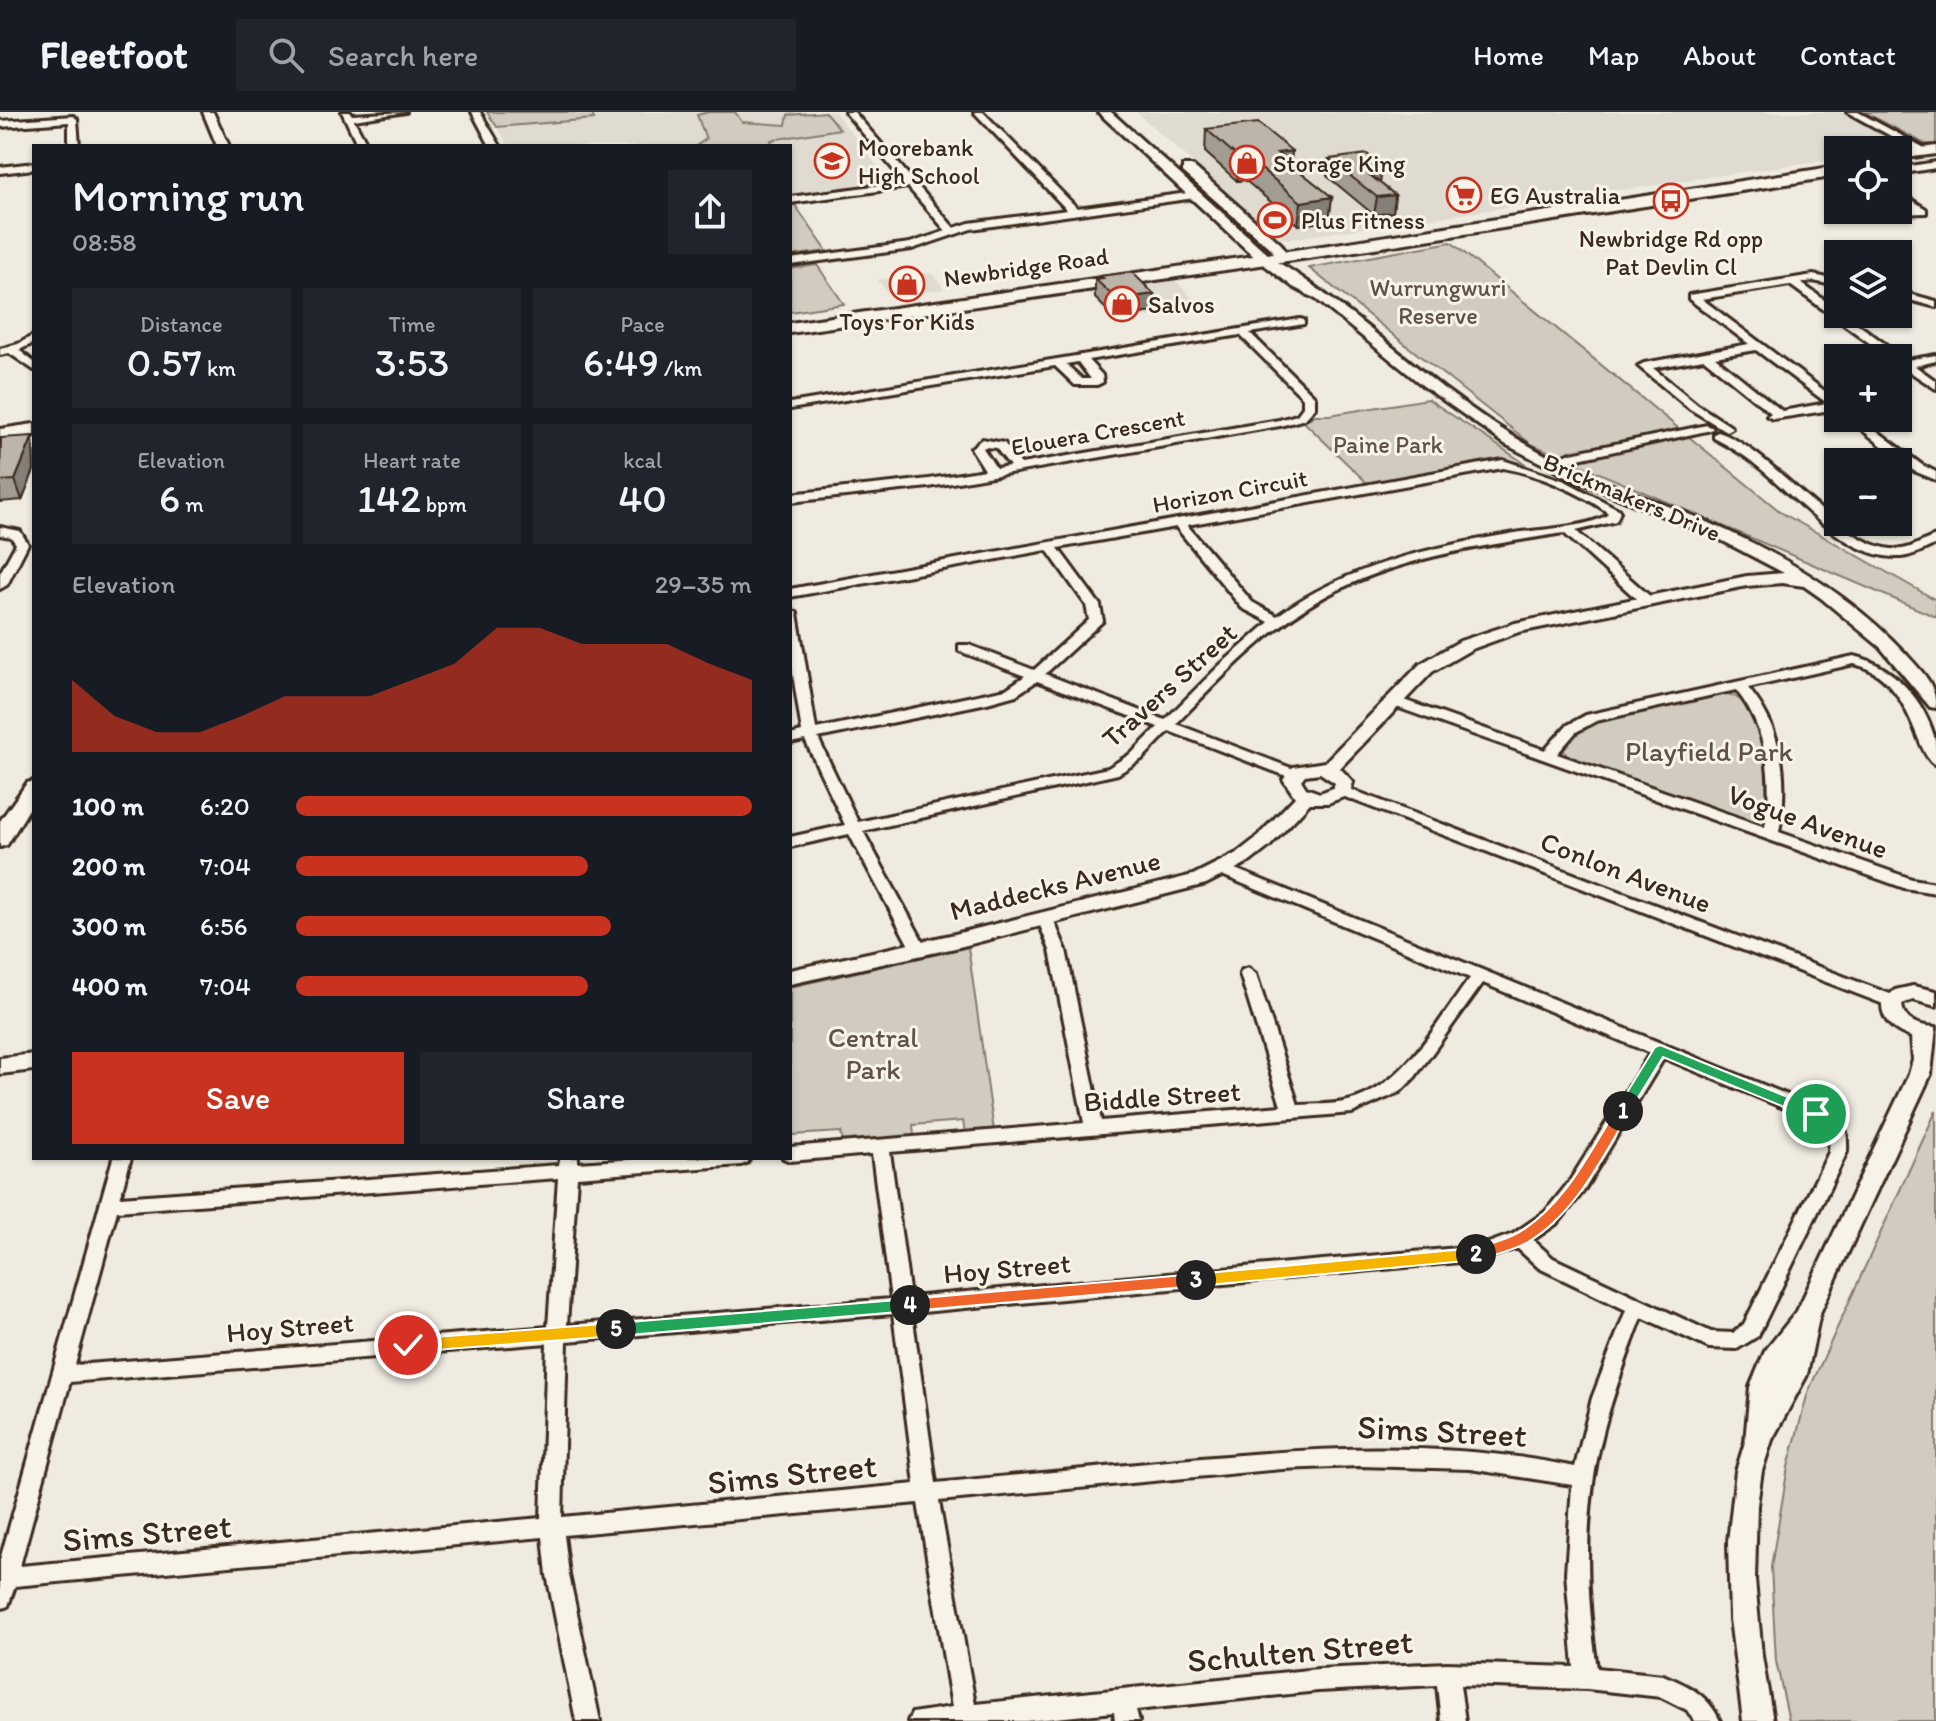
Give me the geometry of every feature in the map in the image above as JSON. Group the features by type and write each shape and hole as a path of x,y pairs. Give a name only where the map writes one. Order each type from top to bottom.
{"highway":[{"path":"1912,154 1932,153"},
{"path":"1912,158 1932,153"},
{"name":"Newbridge Road","path":"792,328 1824,166"},
{"name":"Newbridge Road","path":"792,319 1270,253 1336,249 1824,173"},
{"path":"1300,273 1304,264 1329,255 1336,249"},
{"path":"0,435 32,430"},
{"path":"0,445 32,440"}],"main road":[{"path":"1104,112 1195,195 1270,253"},
{"path":"1125,112 1270,253"},
{"path":"0,840 32,790"}],"street":[{"path":"208,112 222,144"},
{"path":"362,144 347,115 402,112"},
{"path":"476,112 494,144"},
{"path":"849,112 951,231"},
{"path":"978,112 1074,211"},
{"path":"1851,112 1932,153"},
{"path":"0,124 73,119 74,144"},
{"path":"1912,169 1936,165"},
{"path":"0,170 32,166"},
{"path":"792,200 910,184"},
{"path":"792,262 912,246 951,231 1195,195"},
{"path":"1912,204 1923,211 1912,211"},
{"name":"Brickmakers Drive","path":"1270,253 1300,273 1321,296 1492,430 1551,464 1689,520 1758,552 1820,590 1878,636 1904,662 1936,703"},
{"name":"Brickmakers Drive","path":"1270,253 1298,284 1321,296"},
{"path":"1824,280 1813,278 1693,297 1824,396"},
{"path":"1792,281 1878,344"},
{"path":"1912,298 1936,304"},
{"path":"792,406 1245,334 1300,322"},
{"name":"Elouera Crescent","path":"792,498 893,488 1301,417 1309,408 1309,397 1245,334"},
{"path":"5,350 32,339"},
{"path":"1758,346 1644,366 1694,407 1714,432 1743,449 1836,526 1874,549 1902,553 1936,540"},
{"path":"5,350 32,366"},
{"path":"1706,355 1776,416 1824,408"},
{"path":"1912,359 1936,358"},
{"path":"1059,363 1079,383 1097,382 1096,375 1081,359"},
{"path":"1912,369 1936,386"},
{"path":"1694,407 1714,432"},
{"path":"1551,464 1597,451 1714,432"},
{"path":"1871,432 1918,468 1936,476"},
{"path":"993,472 977,448 982,443 1000,445 1018,468"},
{"name":"Horizon Circuit","path":"792,593 1508,464 1520,466 1601,502 1614,512 1608,520 1567,529"},
{"path":"1179,523 1247,605 1279,622"},
{"path":"5,531 32,527"},
{"path":"1567,529 1647,601"},
{"name":"Travers Street","path":"792,842 1097,777 1127,765 1279,622 1320,594 1381,569 1435,554 1567,529"},
{"path":"0,585 22,544 20,537 5,531"},
{"path":"792,739 997,697 1022,686 1088,631 1097,615 1050,546"},
{"path":"1747,581 1765,574 1768,569 1758,552"},
{"path":"1329,769 1426,668 1466,645 1515,628 1747,581 1782,578 1820,590"},
{"path":"792,625 810,735 854,829 919,949"},
{"path":"964,648 1294,774 1313,767 1329,769 1344,782 1342,791 1322,798 1306,796 1295,788 1294,774"},
{"path":"1547,756 1571,729 1591,718 1848,660 1866,661 1880,668 1902,695 1923,729 1936,761"},
{"path":"1738,684 1756,705 1772,745 1776,781 1771,835"},
{"name":"Vogue Avenue","path":"1393,701 1917,887 1936,888"},
{"name":"Conlon Avenue","path":"1342,791 1892,1001"},
{"name":"Maddecks Avenue","path":"792,977 1172,888 1223,869 1262,843 1306,796"},
{"path":"1223,869 1816,1114 1839,1132 1838,1152 1746,1336 1737,1341 1717,1342 1637,1306 1546,1263 1520,1239"},
{"path":"1045,918 1058,950 1094,1129"},
{"path":"1248,974 1292,1114"},
{"name":"Biddle Street","path":"792,1154 1352,1107 1394,1088 1409,1073 1480,976"},
{"path":"1758,1721 1741,1604 1745,1499 1758,1442 1787,1394 1803,1355 1808,1314 1920,1074 1928,1033 1896,1019 1892,1013 1892,1001 1910,993 1936,999"},
{"name":"Hoy Street","path":"62,1374 1461,1257 1520,1239 1538,1229 1564,1204 1660,1050"},
{"path":"0,1066 32,1062"},
{"path":"880,1147 899,1306 965,1716"},
{"path":"0,1599 121,1160"},
{"path":"108,1205 568,1165 692,1160"},
{"path":"568,1165 557,1333 551,1527 588,1721"},
{"path":"1587,1678 1577,1605 1583,1478 1602,1400 1637,1306"},
{"name":"Sims Street","path":"6,1577 1282,1460 1410,1455 1527,1464 1583,1478"},
{"path":"1447,1674 1453,1721"},
{"name":"Schulten Street","path":"920,1721 965,1716 1125,1711 1318,1680 1447,1674 1587,1678 1663,1686 1695,1702 1708,1721"}],"shaded area":[{"name":"Moorebank High School","path":"487,112 835,112 888,180 885,183 792,195 792,144 508,144"},
{"path":"1136,112 1864,112 1910,136 1824,136 1824,160 1623,190 1610,189 1586,196 1288,239 1277,237"},
{"path":"1912,137 1925,144 1912,147"},
{"path":"932,273 944,289 890,297 878,280"},
{"path":"1173,278 1202,308 1113,322 1086,290"}],"green space":[{"path":"487,112 615,112 592,114 594,119 497,127"},
{"path":"735,112 742,122 786,125 788,115 825,112 840,129 771,140 772,144 699,144 706,139 697,115"},
{"path":"1864,112 1936,112 1936,144 1925,144"},
{"path":"795,205 827,251 792,256 792,206"},
{"name":"Wurrungwuri Reserve","path":"1451,242 1782,513 1936,600 1936,617 1531,444 1309,268"},
{"path":"817,265 844,304 792,312 792,269"},
{"name":"Paine Park","path":"1428,399 1524,463 1498,461 1369,485 1304,422 1315,415"},
{"name":"Playfield Park","path":"1719,693 1735,697 1748,707 1762,740 1766,813 1758,821 1744,820 1585,765 1571,759 1563,750 1573,737 1610,717"},
{"name":"Central Park","path":"968,947 994,1131 965,1133 963,1121 913,1125 914,1136 843,1142 841,1132 792,1135 792,987"},
{"path":"1936,1111 1936,1721 1789,1721 1776,1661 1771,1567 1788,1467 1808,1392"}],"building":[{"path":"1258,123 1292,151 1277,153 1332,197 1301,202 1247,157 1239,158 1206,129"},
{"path":"1367,154 1382,166 1362,169 1395,195 1377,197 1329,159"},
{"path":"1132,272 1154,294 1116,299 1095,279 1103,278 1100,276"},
{"path":"32,436 15,480 0,481 1,438"}],"place":[{"name":"Moorebank High School","path":"832,161"},
{"name":"Storage King","path":"1247,163"},
{"name":"EG Australia","path":"1464,195"},
{"name":"Newbridge Rd opp Pat Devlin Cl","path":"1671,201"},
{"name":"Plus Fitness","path":"1275,220"},
{"name":"Toys For Kids","path":"907,284"},
{"name":"Salvos","path":"1122,304"}],"route":[{"path":"408,1345 678,1325 1481,1253 1502,1247 1538,1229 1564,1204 1660,1050 1816,1114"}]}
